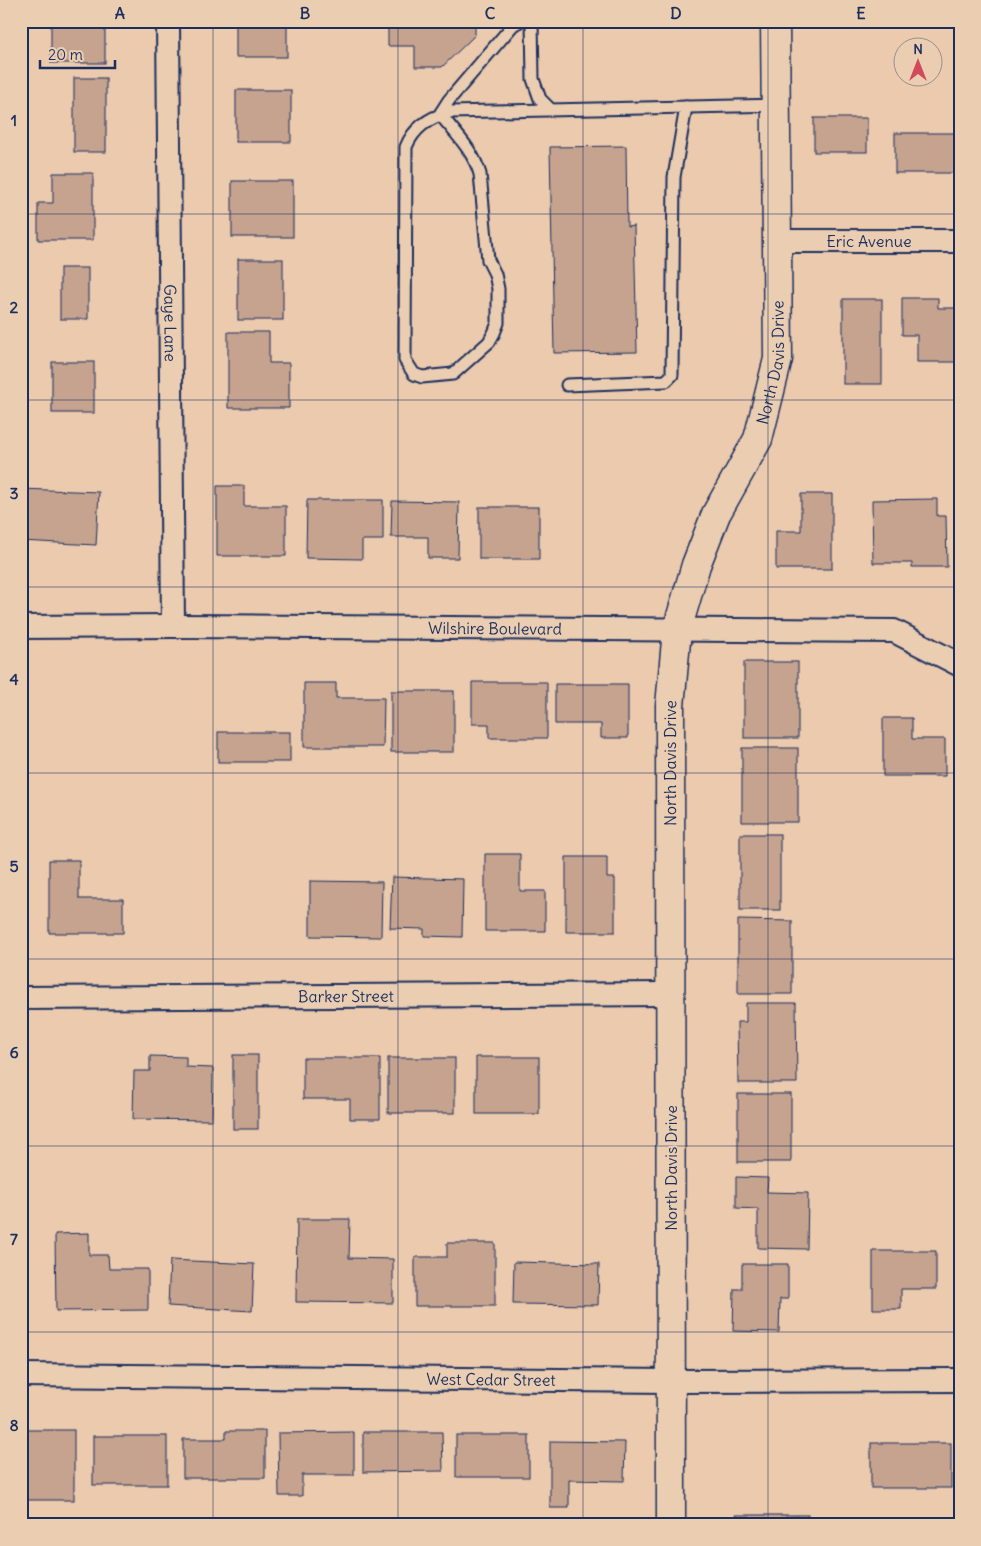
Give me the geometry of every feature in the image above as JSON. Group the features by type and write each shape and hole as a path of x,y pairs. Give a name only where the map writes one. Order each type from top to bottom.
{"street":[{"name":"Gaye Lane","path":"168,21 173,626"},
{"name":"North Davis Drive","path":"671,1525 670,706 677,630 696,565 716,514 758,440 778,360 775,21"},
{"name":"Eric Avenue","path":"778,241 960,241"},
{"name":"Wilshire Boulevard","path":"21,627 173,626 894,631 960,665"},
{"name":"Barker Street","path":"21,998 671,994"},
{"name":"West Cedar Street","path":"21,1375 672,1380 960,1380"}],"lane":[{"path":"440,114 449,100 513,25 520,21"},
{"path":"532,21 533,78 540,99 550,109"},
{"path":"440,114 470,151 480,174 488,260 495,274 498,289 498,323 489,342 453,374 422,377 414,374 405,360 406,147 418,126 440,114 450,112 776,105"},
{"path":"567,385 666,382 672,375 674,177 686,107"}],"building":[{"path":"51,21 105,21 105,63 51,63"},
{"path":"236,21 287,21 287,57 236,57"},
{"path":"388,21 475,21 475,35 442,67 415,67 415,46 388,46"},
{"path":"74,78 106,78 106,152 74,152"},
{"path":"236,90 291,90 291,142 236,142"},
{"path":"814,118 867,118 867,152 814,152"},
{"path":"895,133 956,133 956,173 895,173"},
{"path":"626,146 627,227 634,226 637,352 554,353 550,147"},
{"path":"53,173 93,173 93,240 38,240 38,203 53,203"},
{"path":"232,181 293,181 293,237 232,237"},
{"path":"238,259 283,259 283,320 238,320"},
{"path":"60,268 88,268 88,319 60,319"},
{"path":"902,298 938,298 938,308 960,308 960,362 917,362 917,335 902,335"},
{"path":"843,299 882,299 882,384 843,384"},
{"path":"228,332 269,332 269,363 289,363 289,408 228,408"},
{"path":"52,362 94,362 94,413 52,413"},
{"path":"217,486 244,486 244,506 286,506 286,556 217,556"},
{"path":"21,489 99,492 96,545 21,541"},
{"path":"801,494 832,494 832,569 776,569 776,531 801,531"},
{"path":"937,499 937,516 946,516 947,567 912,567 912,563 873,563 872,500"},
{"path":"307,500 383,500 383,540 362,540 362,559 306,558"},
{"path":"392,501 459,502 458,558 428,558 428,537 391,537"},
{"path":"479,507 539,507 539,559 479,559"},
{"path":"744,662 798,662 798,738 744,738"},
{"path":"472,682 547,682 547,738 489,738 489,724 472,724"},
{"path":"304,683 336,683 336,698 384,698 383,747 304,747"},
{"path":"555,684 628,684 628,738 601,738 601,724 555,724"},
{"path":"391,691 454,691 454,752 391,752"},
{"path":"883,718 912,718 912,739 945,739 945,776 883,776"},
{"path":"218,732 290,732 290,762 218,762"},
{"path":"742,748 798,748 798,822 742,822"},
{"path":"740,834 780,834 780,910 740,910"},
{"path":"485,854 520,854 520,891 545,891 545,931 485,931"},
{"path":"566,857 607,857 607,878 615,878 615,932 566,932"},
{"path":"49,860 79,860 79,899 123,899 123,933 49,933"},
{"path":"392,877 463,879 462,937 424,936 424,929 390,928"},
{"path":"310,881 382,882 381,937 310,936"},
{"path":"738,920 792,921 792,994 738,994"},
{"path":"746,1003 796,1003 797,1083 738,1083 737,1022 746,1022"},
{"path":"233,1055 258,1055 258,1129 233,1129"},
{"path":"150,1056 186,1057 186,1067 213,1068 212,1120 133,1119 134,1071 150,1071"},
{"path":"476,1057 539,1057 539,1114 476,1114"},
{"path":"303,1058 380,1058 380,1119 350,1119 350,1099 303,1099"},
{"path":"388,1058 455,1058 455,1113 388,1113"},
{"path":"738,1094 791,1094 791,1162 738,1162"},
{"path":"736,1177 768,1178 767,1192 808,1193 807,1249 758,1248 758,1209 736,1208"},
{"path":"297,1219 350,1219 349,1258 393,1259 393,1303 296,1302"},
{"path":"89,1233 89,1255 108,1255 109,1269 148,1269 148,1310 56,1311 55,1234"},
{"path":"447,1243 495,1243 495,1306 415,1306 415,1257 447,1257"},
{"path":"873,1251 936,1251 936,1289 901,1289 901,1309 873,1309"},
{"path":"170,1260 254,1264 252,1311 168,1306"},
{"path":"514,1262 599,1264 598,1305 513,1304"},
{"path":"742,1264 788,1264 788,1299 780,1299 779,1332 733,1331 734,1289 742,1289"},
{"path":"21,1430 74,1430 74,1500 21,1500"},
{"path":"226,1431 265,1431 265,1478 183,1478 183,1439 226,1439"},
{"path":"354,1432 354,1475 302,1475 302,1496 279,1496 278,1433"},
{"path":"363,1432 442,1432 443,1471 363,1472"},
{"path":"456,1435 529,1435 529,1477 456,1477"},
{"path":"93,1436 167,1436 167,1485 93,1485"},
{"path":"550,1441 625,1442 624,1481 569,1480 569,1508 550,1508"},
{"path":"871,1443 951,1443 951,1488 871,1488"},
{"path":"736,1515 808,1515 808,1525 736,1525"}]}
